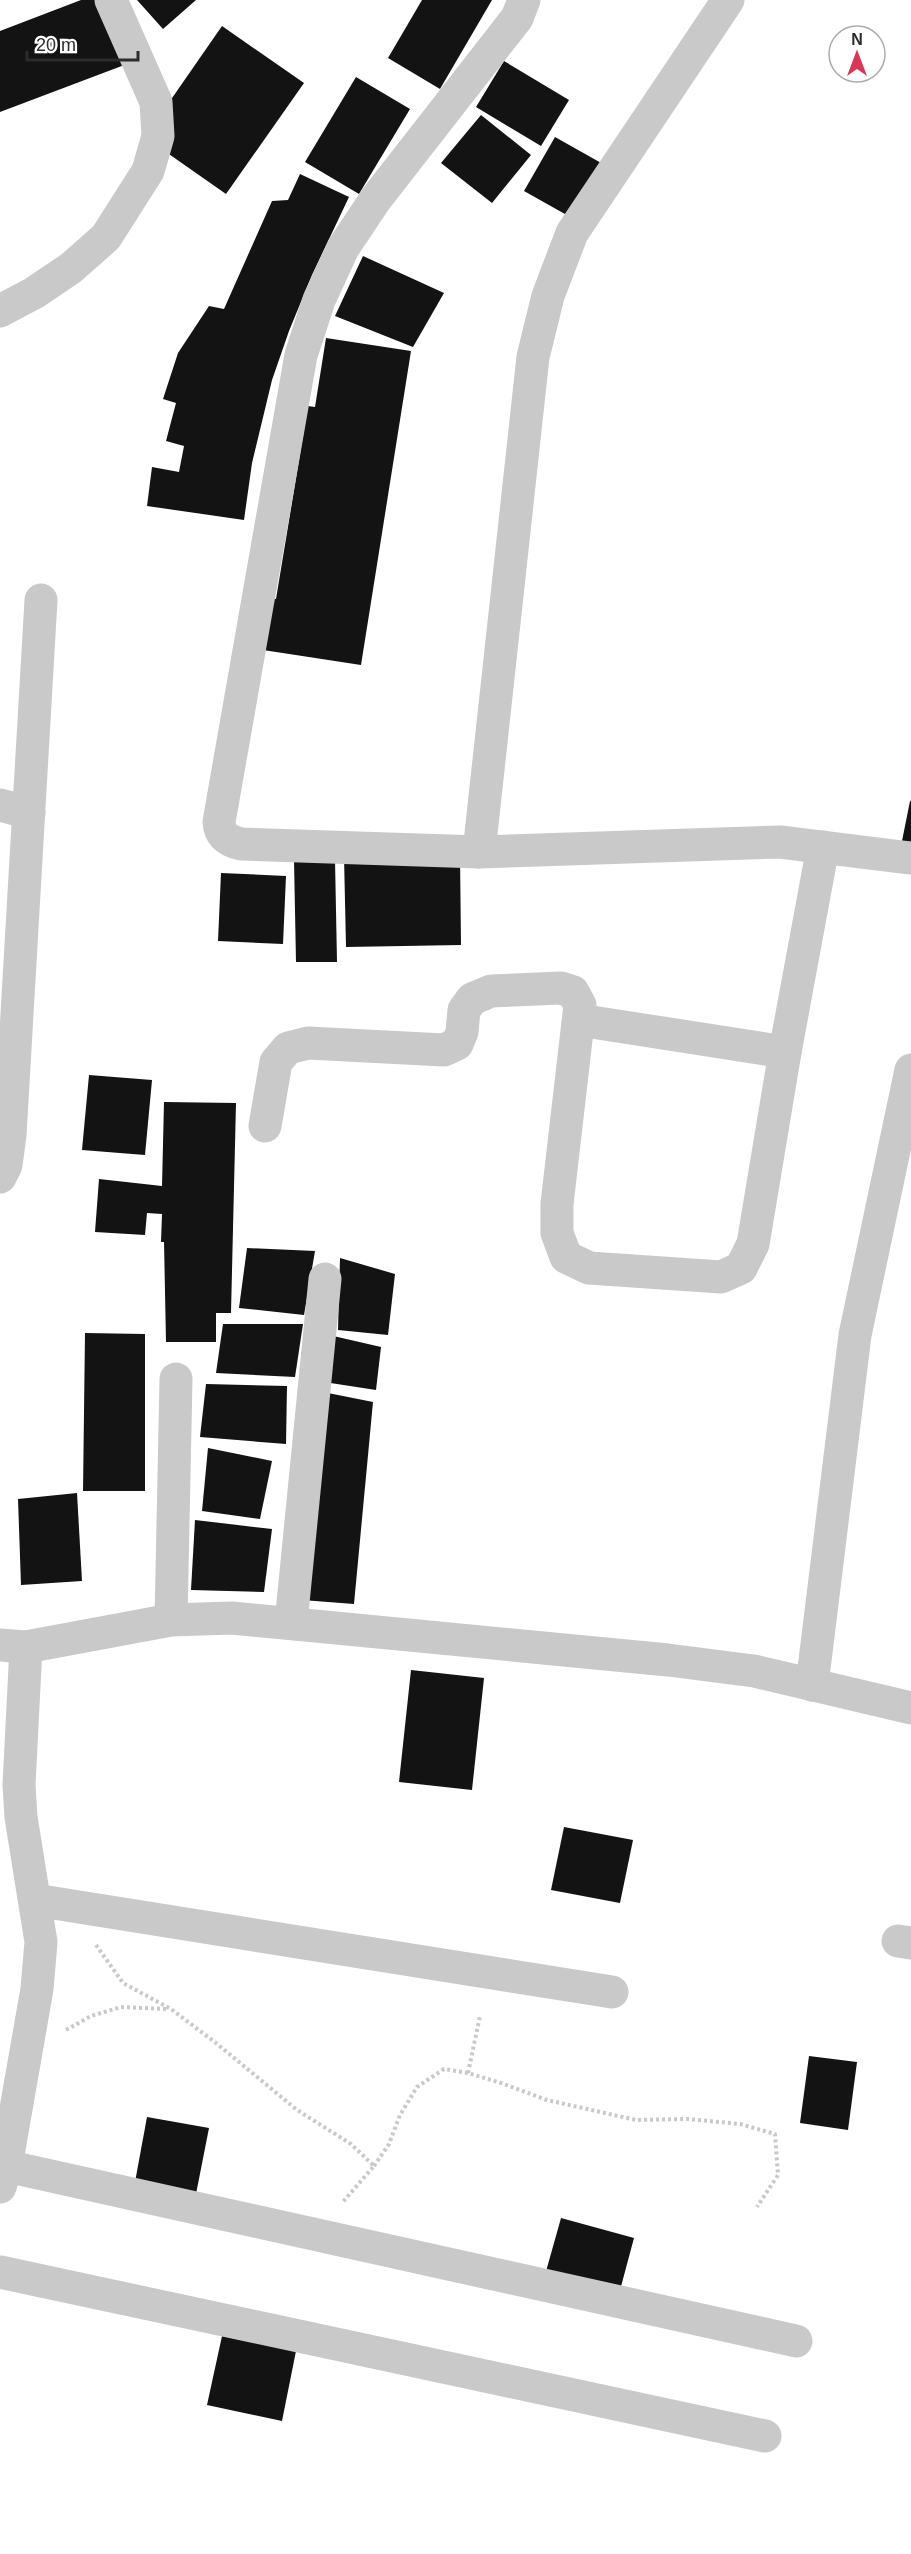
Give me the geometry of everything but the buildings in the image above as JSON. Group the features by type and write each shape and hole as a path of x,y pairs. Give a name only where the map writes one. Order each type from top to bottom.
{"street":[{"path":"0,311 34,293 71,268 106,237 148,171 158,136 156,102 111,0"},
{"path":"524,0 517,18 375,200 343,248 319,300 301,355 219,822 220,832 229,841 241,844 479,852 724,842 780,842 911,858"},
{"path":"479,852 533,357 548,296 572,233 728,0"},
{"path":"0,1177 6,1165 10,1135 14,809 40,600"},
{"path":"265,1126 276,1062 288,1048 308,1043 444,1050 458,1044 462,1032 464,1010 472,999 491,991 561,988 573,992 580,1005 557,1204 557,1233 566,1257 589,1268 721,1277 741,1268 753,1244 785,1052 823,847"},
{"path":"579,1020 785,1052"},
{"path":"812,1685 855,1335 911,1070"},
{"path":"291,1623 325,1279"},
{"path":"171,1620 176,1379"},
{"path":"796,2341 315,2234 3,2177 8,2109 30,2027 37,1989 40,1942 49,1902 21,1817 13,1646 171,1620 232,1618 668,1660 754,1671 911,1708"},
{"path":"49,1902 612,1992"},
{"path":"0,2272 765,2436"}],"path":[{"path":"49,1902 123,1983 171,2009 297,2110 351,2144 374,2166"},
{"path":"30,2027 64,2031 91,2016 120,2007 171,2009"},
{"path":"468,2073 480,2016"},
{"path":"315,2234 332,2229 342,2204 389,2144 400,2115 417,2087 444,2069 468,2073 547,2100 636,2120 688,2119 740,2124 775,2134 778,2175 757,2207"}]}
